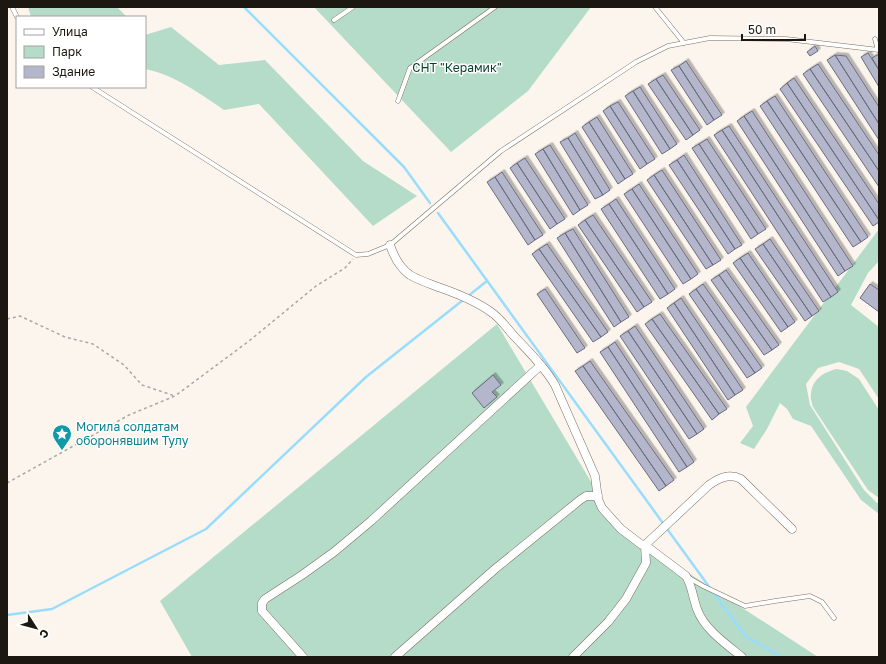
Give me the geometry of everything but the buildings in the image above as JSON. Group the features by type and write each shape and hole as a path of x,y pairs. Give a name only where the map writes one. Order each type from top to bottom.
{"street":[{"path":"390,245 392,253 400,265 409,274 420,280 471,300 490,311 548,373 595,476 598,496 602,508 621,529 642,546 645,546 686,576 690,582 697,610 703,622 742,657"},
{"path":"303,657 262,611 261,607 265,599 334,552 371,521 541,365"},
{"path":"573,657 608,622 626,599 646,563 645,546 708,485 718,479 728,476 741,479 792,530"},
{"path":"395,657 495,569 580,500 586,496 598,496"}],"lane":[{"path":"12,7 16,16"},
{"path":"334,20 353,7"},
{"path":"398,101 410,68 495,7"},
{"path":"655,7 684,43"},
{"path":"94,88 356,255 368,254 390,245 501,151 636,62 668,46 710,38 786,39 879,50 875,39"},
{"path":"686,576 703,586 745,606 810,596 822,602 834,618"}],"path":[{"path":"7,483 129,415 175,396 249,341 316,286 345,268 356,255"},
{"path":"7,319 20,316 65,337 93,344 124,366 142,385 175,396"}],"green space":[{"path":"28,7 117,7 126,16 31,16"},
{"name":"СНТ \"Керамик\"","path":"314,7 591,7 528,91 451,152"},
{"path":"171,27 219,65 265,60 363,161 417,196 373,226 259,104 224,110 177,80 146,69 146,35"},
{"path":"879,229 879,261 868,273 851,305 879,327 879,399 859,369 839,362 818,368 806,384 810,405 864,490 877,503 879,503 879,514 861,500 811,426 793,419 787,409 780,403 767,429 754,449 740,443 753,426 746,407"},
{"path":"497,324 618,527 818,657 192,657 160,601"},
{"path":"837,369 847,371 859,379 879,410 879,498 868,490 813,407 811,396 816,380 823,374"}],"waterway":[{"path":"244,7 404,167 430,203"},
{"path":"438,213 710,588"},
{"path":"7,615 52,609 206,529 366,377 487,281"},
{"path":"713,592 746,637 782,657"}],"place":[{"name":"Могила солдатам оборонявшим Тулу","path":"62,451"}]}
